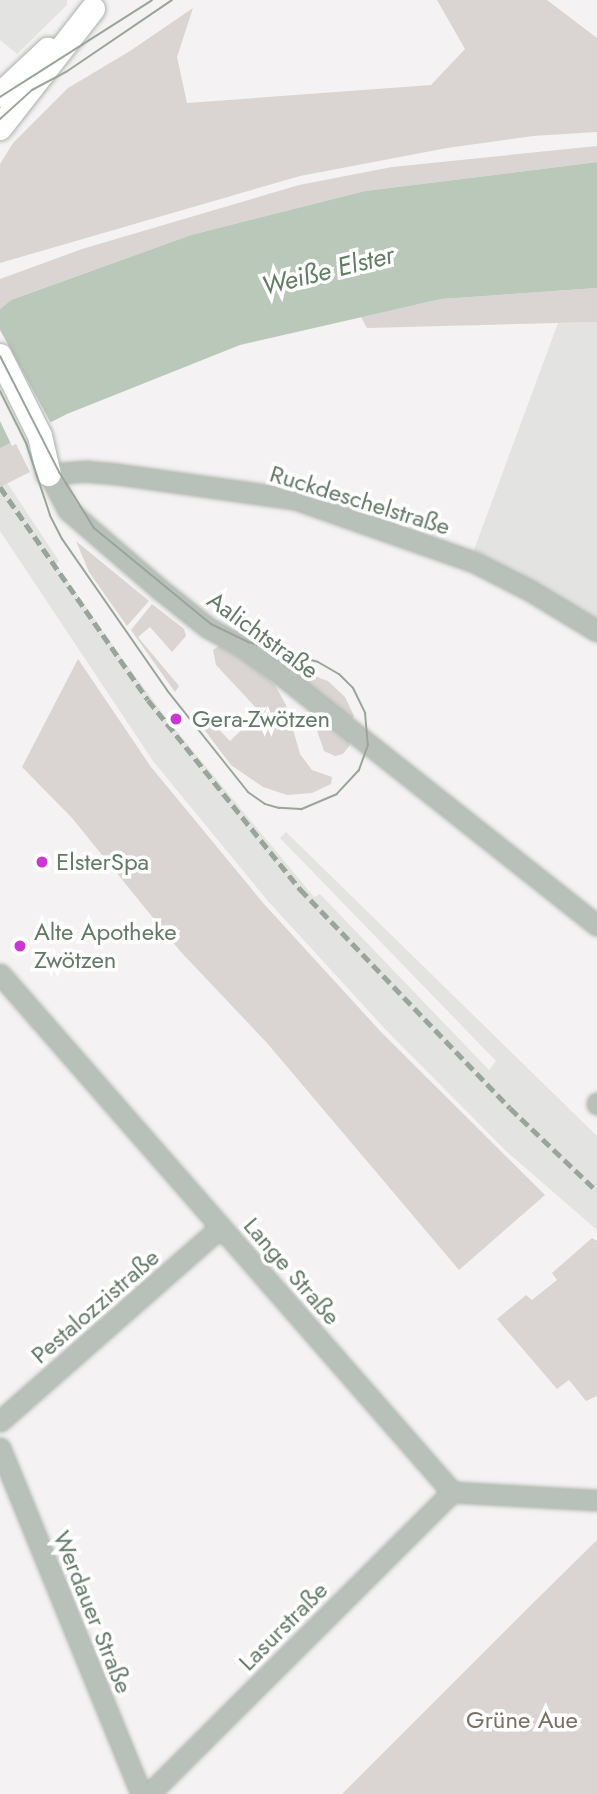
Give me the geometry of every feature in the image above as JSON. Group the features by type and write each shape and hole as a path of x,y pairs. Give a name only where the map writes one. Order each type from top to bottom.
{"main road":[{"path":"0,95 98,4"},
{"path":"0,128 98,4"},
{"path":"0,356 49,474"},
{"path":"0,391 33,439"}],"street":[{"name":"Ruckdeschelstraße","path":"49,474 86,471 118,474 295,499 474,562 529,590 597,631"},
{"name":"Aalichtstraße","path":"49,474 68,510 161,589 207,626 246,649 285,678 597,925"},
{"name":"Lange Straße","path":"0,974 452,1492"},
{"name":"Pestalozzistraße","path":"0,1421 221,1227"},
{"name":"Werdauer Straße","path":"0,1448 141,1794"},
{"path":"452,1492 597,1500"},
{"name":"Lasurstraße","path":"149,1794 452,1492"}],"shaded area":[{"path":"0,0 67,0 67,5 17,54 0,40"},
{"path":"597,322 597,619 474,550 558,323"},
{"path":"0,472 59,561 56,564 124,661 170,723 314,897 320,894 489,1070 496,1061 280,838 286,832 597,1136 597,1230 506,1151 385,1029 267,900 153,761 0,531"}],"green space":[{"path":"437,0 547,0 597,38 597,132 533,136 447,148 300,176 0,263 0,164 13,143 68,88 130,51 193,8 177,57 187,103 431,85 465,49"},
{"path":"597,146 597,162 365,191 191,235 11,300 0,309 0,279 82,249 299,185 392,167"},
{"path":"597,288 597,322 367,328 361,317 441,299"},
{"path":"14,440 30,472 0,487 0,447"},
{"path":"76,541 149,601 127,626 89,572"},
{"path":"152,604 184,629 186,636 172,652 150,627 138,637 179,686 175,692 131,630"},
{"path":"219,646 244,660 275,685 286,705 300,754 312,770 332,777 331,784 312,793 287,795 263,787 231,765 193,715 199,709 230,741 260,712 216,665 213,650"},
{"path":"78,659 151,767 264,904 382,1033 545,1195 459,1270 267,1043 180,951 72,818 22,767"},
{"path":"294,669 328,681 345,697 354,716 352,719 292,673"},
{"path":"315,716 349,741 350,745 343,754 335,756 324,751 313,719"},
{"path":"592,1238 597,1241 597,1396 586,1401 569,1380 557,1389 497,1319 526,1295 532,1300 557,1280 552,1273"},
{"name":"Grüne Aue","path":"597,1540 597,1794 342,1794 532,1604"}],"water":[{"name":"Weiße Elster","path":"597,162 597,288 441,299 240,345 67,414 0,448 0,309 11,300 191,235 365,191"}],"pier":[{"path":"0,330 52,425 12,446 0,421"}],"tram line":[{"path":"0,97 152,0"},
{"path":"0,119 32,90 66,72 172,0"},
{"path":"0,356 59,472 94,528 211,624 248,642 318,662 339,674 353,688 365,713 368,745 359,770 337,794 301,809 265,804 248,792 167,690 62,539 50,515 26,443 0,391"}],"railway":[{"path":"0,487 148,700 300,889 510,1108 597,1191"}],"place":[{"name":"Gera-Zwötzen","path":"176,719"},
{"name":"ElsterSpa","path":"42,862"},
{"name":"Alte Apotheke Zwötzen","path":"20,946"}]}
